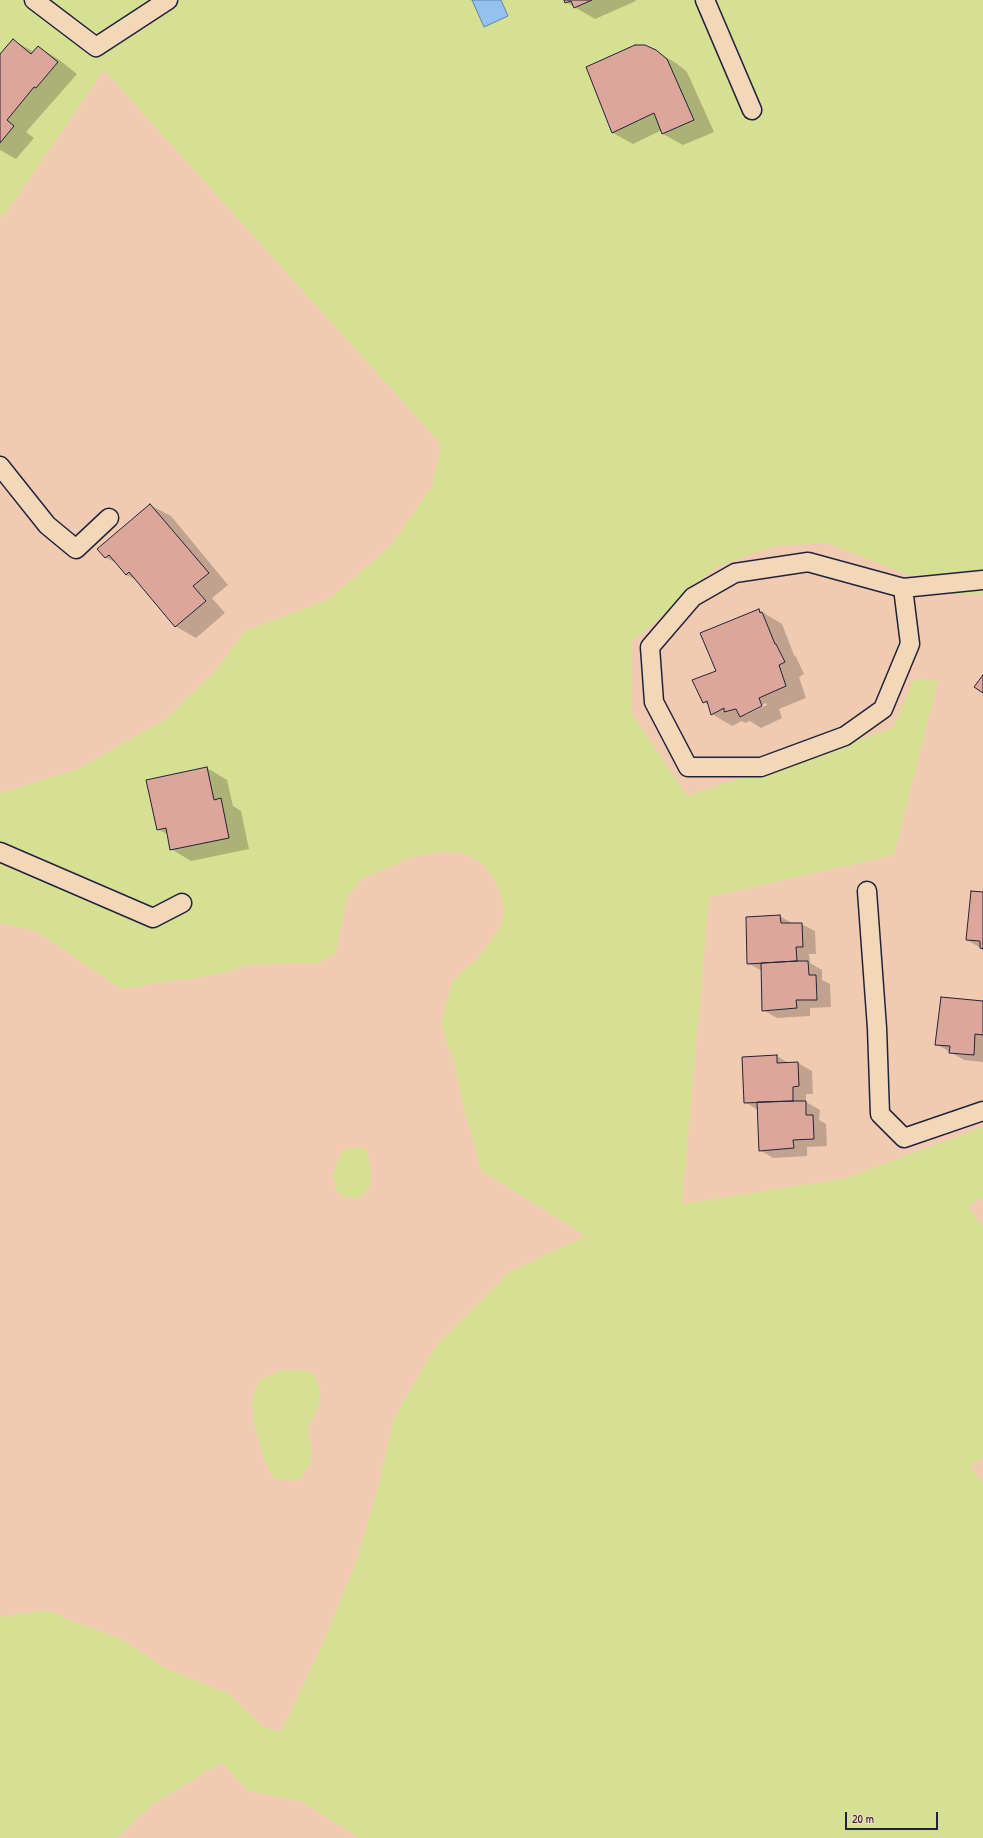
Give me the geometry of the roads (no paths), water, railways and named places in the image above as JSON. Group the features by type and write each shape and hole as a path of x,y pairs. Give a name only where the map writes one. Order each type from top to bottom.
{"lane":[{"path":"34,0 96,48 168,0"},
{"path":"704,0 752,110"},
{"path":"0,466 47,525 76,549 109,518"},
{"path":"903,588 910,644 882,709 846,736 761,767 688,767 654,702 650,647 693,597 735,573 808,562 903,588 983,580"},
{"path":"0,852 153,918 182,903"},
{"path":"866,891 877,1028 880,1114 904,1138 983,1111"}],"water":[{"path":"472,0 501,0 508,16 484,27"}]}
